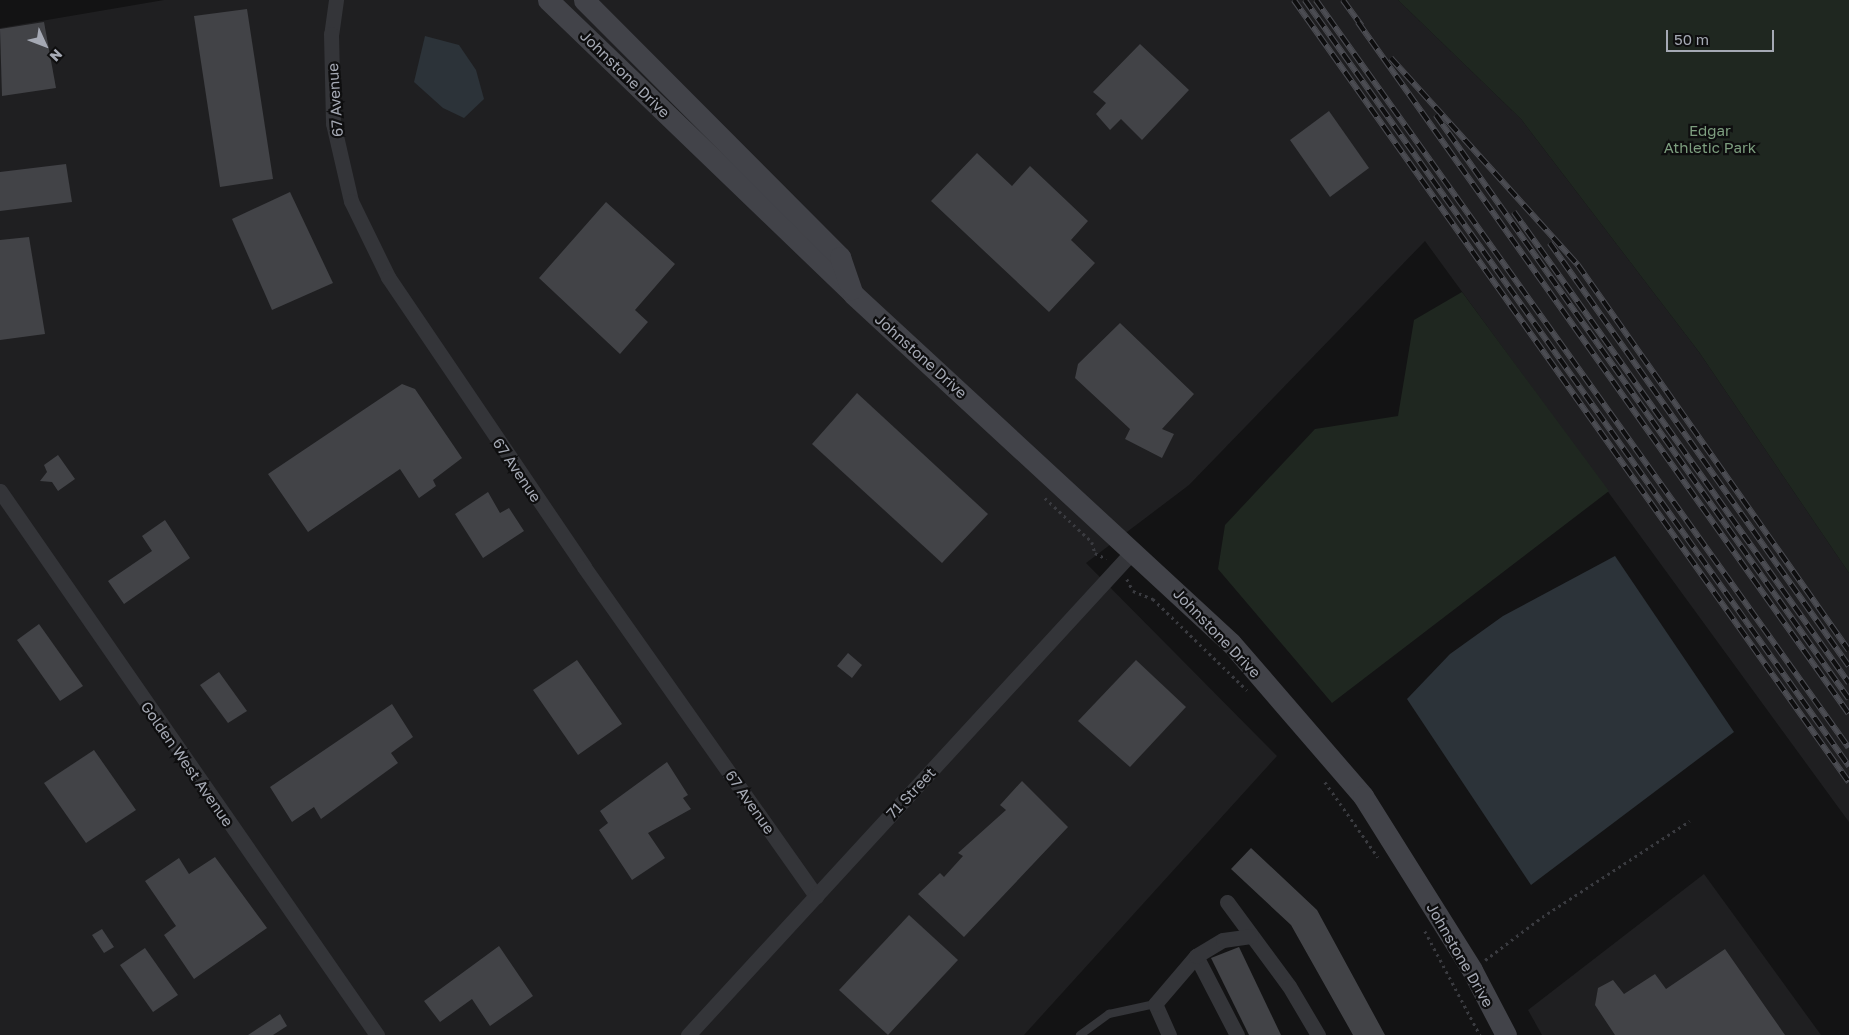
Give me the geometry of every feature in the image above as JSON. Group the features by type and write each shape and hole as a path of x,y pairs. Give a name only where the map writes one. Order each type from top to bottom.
{"main road":[{"name":"Johnstone Drive","path":"548,0 853,294 1134,550 1232,643 1363,796 1472,970 1506,1035"},
{"name":"Johnstone Drive","path":"584,0 840,257 853,294"}],"street":[{"name":"67 Avenue","path":"336,0 331,34 333,123 351,201 388,277 578,559 816,896"},
{"name":"Golden West Avenue","path":"0,491 377,1035"},
{"name":"71 Street","path":"688,1035 1134,550"},
{"path":"1227,902 1289,986 1318,1035"},
{"path":"1169,1035 1155,1004 1196,956 1223,940 1251,936"},
{"path":"1196,956 1237,1035"}],"lane":[{"path":"1080,1035 1110,1014 1155,1004"}],"path":[{"path":"1132,584 1133,591 1153,599 1250,694"},
{"path":"1318,773 1383,864"},
{"path":"1472,970 1542,917 1690,821"},
{"path":"1422,926 1480,1035"}],"shaded area":[{"path":"164,0 1398,0 1521,119 1699,352 1849,573 1849,822 1425,241 1189,485 1086,563 1277,756 1024,1035 0,1035 0,28"},
{"path":"425,36 459,45 476,70 484,99 464,118 443,108 414,82"},
{"path":"1615,556 1734,732 1531,885 1407,699 1450,654 1503,616"},
{"path":"1704,874 1821,1035 1542,1035 1528,1010"}],"green space":[{"name":"Edgar Athletic Park","path":"1398,0 1849,0 1849,573 1699,352 1521,119"},
{"path":"1462,292 1609,491 1332,703 1218,569 1225,525 1315,429 1398,416 1414,320"}],"building":[{"path":"247,9 273,179 220,187 194,16"},
{"path":"44,22 56,88 2,96 0,29"},
{"path":"1140,44 1189,90 1142,140 1121,119 1110,130 1096,114 1106,103 1093,92"},
{"path":"1329,111 1369,168 1330,197 1290,140"},
{"path":"977,153 1012,186 1030,166 1088,221 1071,240 1095,263 1049,312 931,201"},
{"path":"66,164 72,202 0,211 0,172"},
{"path":"290,192 333,283 272,310 232,219"},
{"path":"606,202 675,264 635,310 648,322 620,354 539,278"},
{"path":"29,237 45,334 0,340 0,240"},
{"path":"1120,323 1194,394 1162,429 1174,434 1162,458 1125,439 1130,429 1075,378 1078,364"},
{"path":"402,384 415,389 462,458 433,480 436,486 419,498 400,469 308,532 268,474"},
{"path":"857,393 988,514 942,563 812,444"},
{"path":"58,455 75,479 58,491 52,482 40,481 47,472 44,465"},
{"path":"488,492 500,513 509,508 524,531 483,558 455,514"},
{"path":"165,520 190,558 124,604 108,581 152,551 142,536"},
{"path":"39,624 83,686 60,701 17,640"},
{"path":"848,653 862,665 852,678 837,666"},
{"path":"577,660 622,724 578,755 533,690"},
{"path":"1136,660 1186,707 1130,767 1078,721"},
{"path":"219,672 247,711 228,723 200,685"},
{"path":"392,704 413,737 391,753 398,763 321,819 314,807 292,822 270,787"},
{"path":"94,750 136,810 86,843 44,783"},
{"path":"667,762 688,795 683,798 691,809 648,833 665,858 632,880 599,830 608,823 600,811"},
{"path":"1022,781 1068,827 964,937 918,894 940,873 944,877 963,856 958,853 1006,810 1000,805"},
{"path":"1251,848 1317,910 1385,1035 1353,1035 1291,925 1231,869"},
{"path":"215,857 267,928 194,979 164,935 176,926 145,881 179,858 189,874"},
{"path":"909,915 958,960 888,1035 839,990"},
{"path":"102,929 114,947 104,953 92,935"},
{"path":"499,946 533,996 490,1026 472,999 440,1022 424,1001"},
{"path":"1239,947 1281,1035 1249,1035 1211,958"},
{"path":"145,948 178,995 153,1012 120,965"},
{"path":"1725,949 1785,1035 1615,1035 1595,1005 1598,988 1613,980 1624,994 1655,974 1666,989"},
{"path":"280,1014 287,1026 273,1035 248,1035"}],"railway":[{"path":"1294,0 1849,782"},
{"path":"1305,0 1849,766"},
{"path":"1316,0 1849,748"},
{"path":"1343,0 1362,26"},
{"path":"1358,22 1849,714"},
{"path":"1391,58 1578,265 1849,650"},
{"path":"1436,115 1849,699"},
{"path":"1514,212 1849,683"},
{"path":"1550,243 1849,666"}]}
